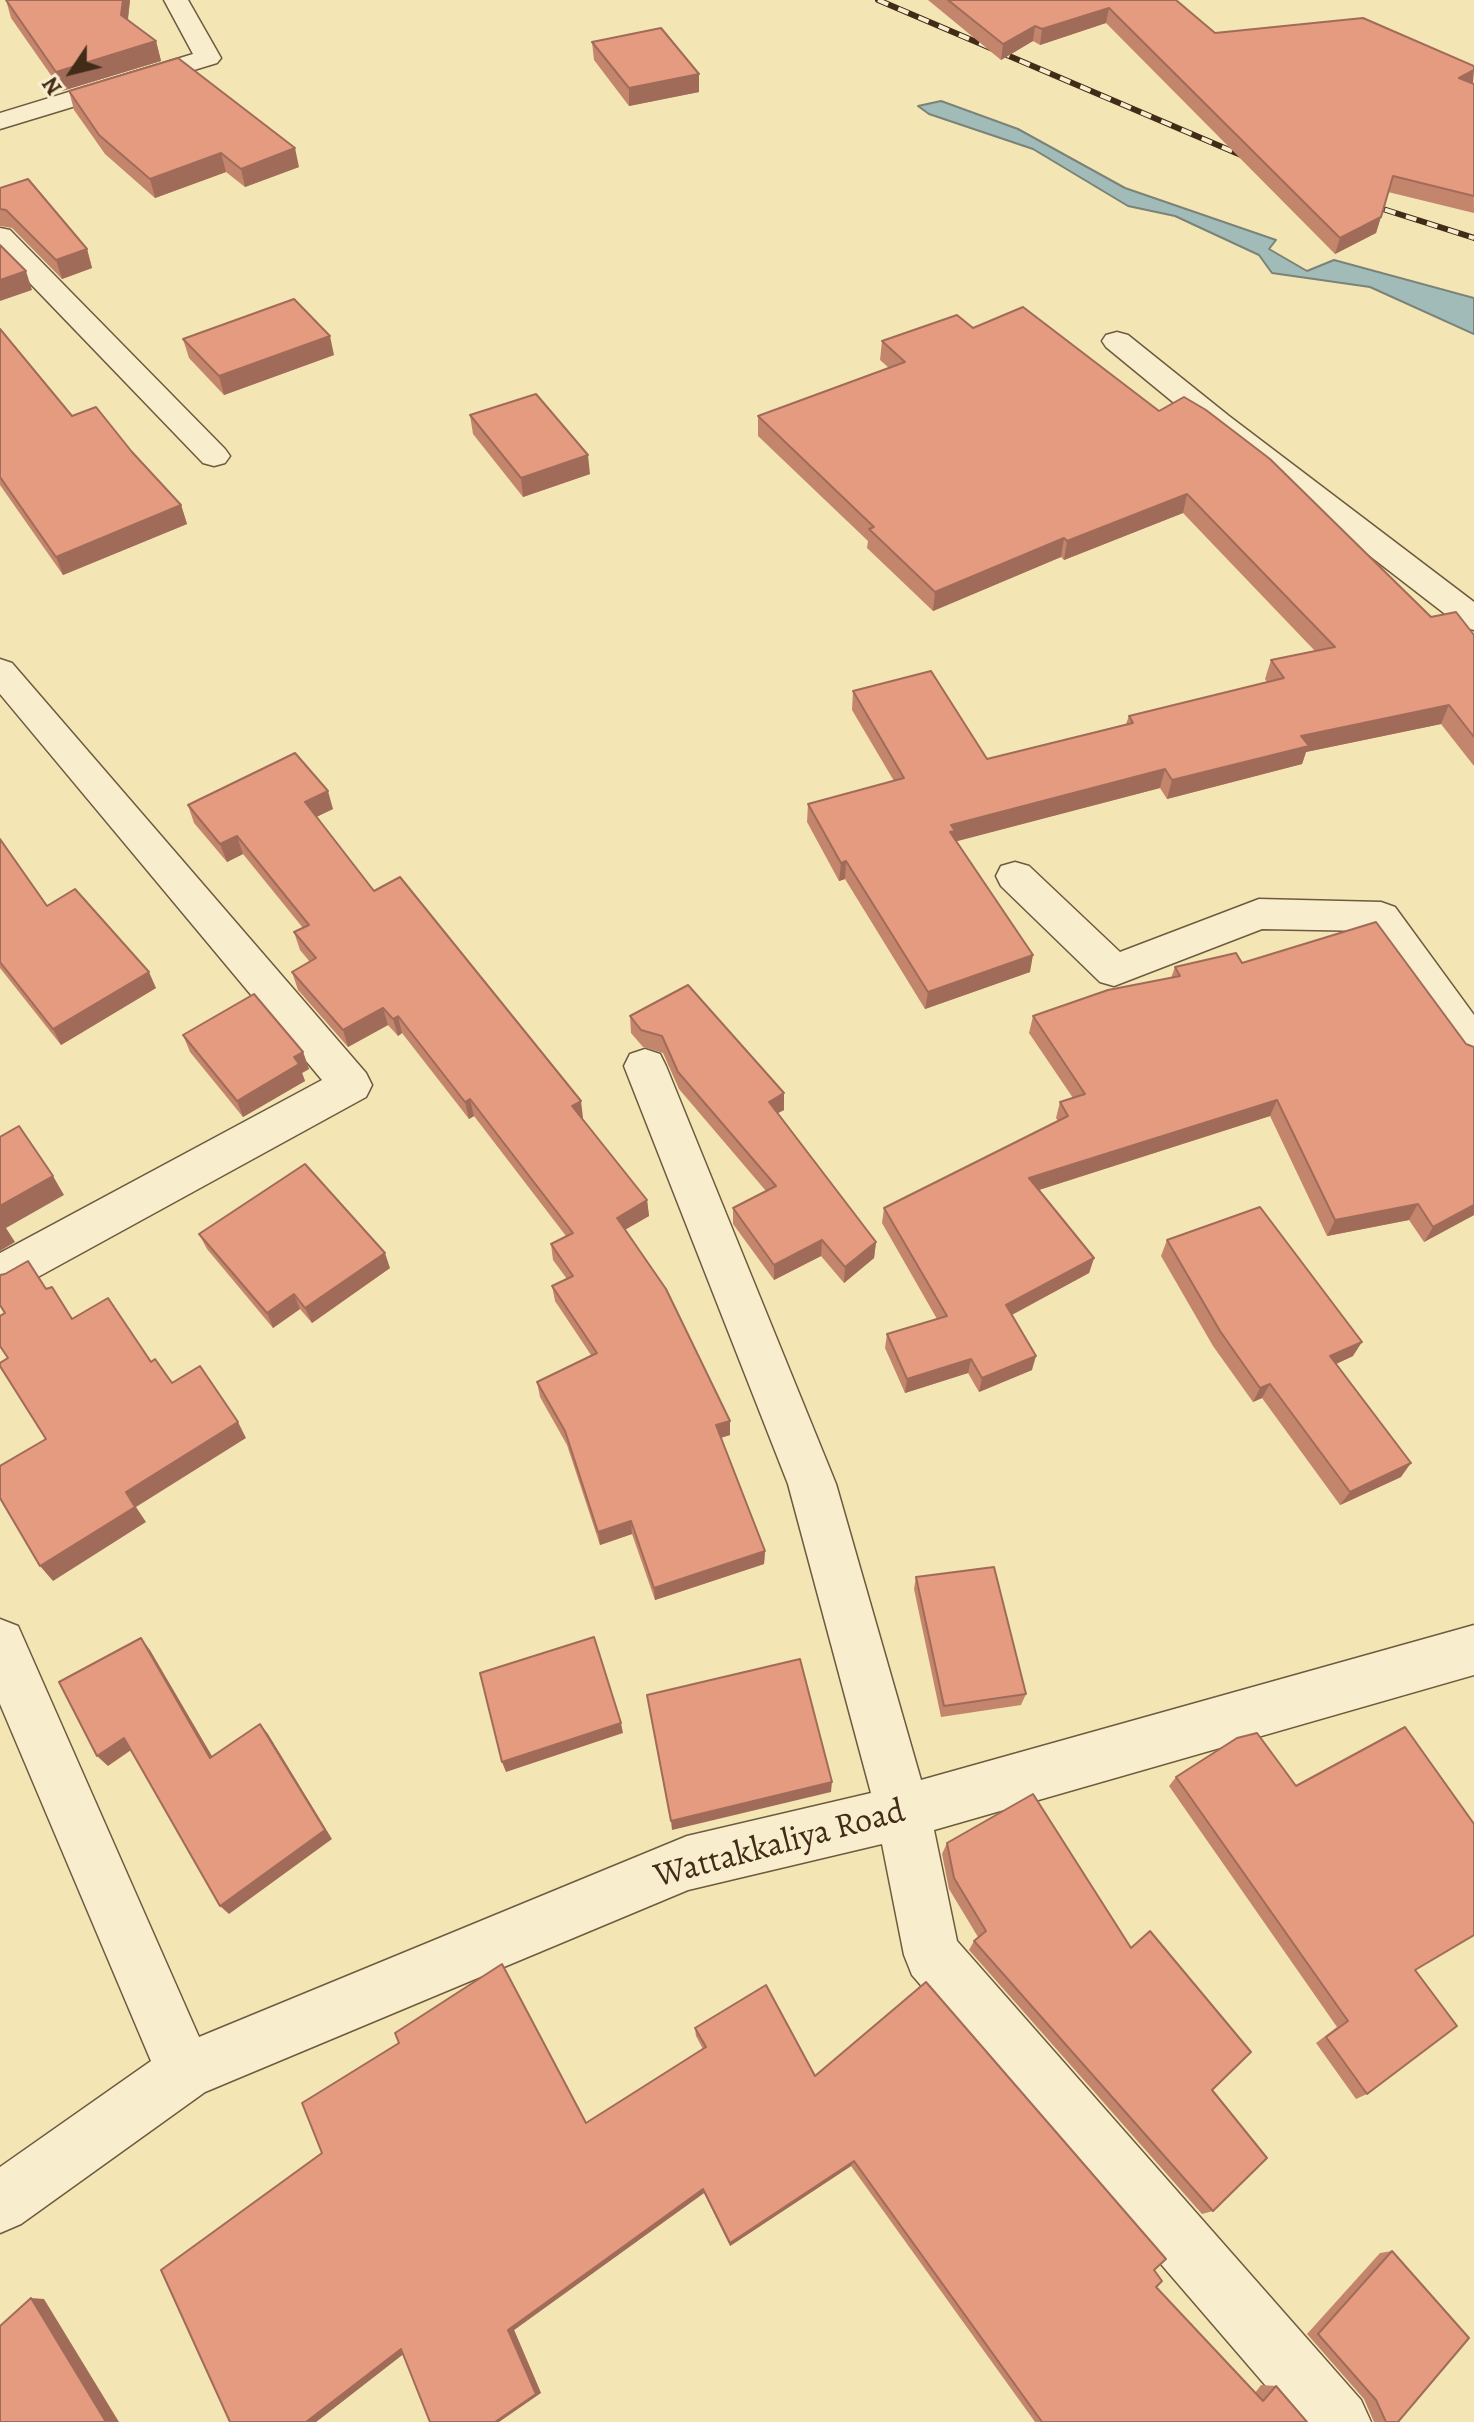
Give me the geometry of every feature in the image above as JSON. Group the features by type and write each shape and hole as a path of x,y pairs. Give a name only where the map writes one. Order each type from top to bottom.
{"street":[{"path":"0,89 10,117 208,58 176,0"},
{"path":"0,236 214,456"},
{"path":"1117,341 1218,423 1474,619"},
{"path":"0,671 351,1085 0,1275"},
{"path":"1015,876 1114,971 1259,914 1381,917 1474,1047"},
{"path":"645,1066 812,1484 903,1812 932,1955 1339,2422"},
{"path":"0,1644 185,2072"},
{"name":"Wattakkaliya Road","path":"0,2203 185,2072 687,1863 903,1812 1474,1650"}],"water":[{"path":"941,101 1018,129 1125,188 1276,240 1269,249 1307,271 1334,260 1474,298 1474,334 1370,287 1272,273 1259,255 1175,216 1128,206 1033,149 929,114 918,106"}],"building":[{"path":"6,0 123,0 121,15 156,41 56,72"},
{"path":"948,0 1176,0 1215,33 1363,18 1474,66 1474,70 1459,78 1474,84 1474,196 1393,176 1381,217 1340,238 1109,8 1042,29 1035,26 1003,44"},
{"path":"661,28 699,74 629,88 592,42"},
{"path":"178,58 295,148 241,169 221,153 150,179 99,135 69,91"},
{"path":"28,179 87,249 56,260 6,210 0,209 0,188"},
{"path":"0,245 26,271 0,280"},
{"path":"294,299 330,336 219,376 183,339"},
{"path":"1023,307 1159,411 1184,397 1206,410 1270,459 1431,617 1456,612 1474,635 1474,737 1449,705 1301,736 1309,746 1172,780 1165,769 951,825 955,831 950,832 1033,955 928,992 846,861 841,863 808,804 904,778 853,691 931,671 987,759 1133,723 1129,716 1284,678 1271,660 1335,647 1187,494 1067,541 1064,538 935,592 869,529 874,527 758,416 905,362 882,341 957,315 973,328"},
{"path":"0,329 72,416 96,407 181,505 56,557 0,477"},
{"path":"536,394 588,455 521,478 470,415"},
{"path":"295,753 328,791 305,802 374,891 400,877 581,1101 572,1106 647,1200 617,1218 666,1289 730,1421 716,1425 765,1551 654,1588 631,1521 598,1532 565,1431 537,1382 597,1353 552,1286 573,1276 551,1244 573,1233 470,1099 465,1102 398,1016 393,1019 383,1008 343,1030 292,972 316,958 294,932 309,925 237,836 220,844 188,805"},
{"path":"0,839 47,906 75,889 149,972 53,1029 0,962"},
{"path":"1376,922 1466,1044 1474,1047 1474,1205 1433,1227 1418,1204 1335,1220 1277,1100 1029,1178 1094,1258 1006,1305 1036,1356 982,1378 971,1359 907,1379 887,1334 947,1316 884,1208 1068,1116 1060,1102 1085,1094 1033,1016 1108,990 1180,976 1175,967 1236,953 1242,963"},
{"path":"688,985 784,1093 769,1102 876,1242 845,1267 822,1240 774,1265 733,1208 776,1186 678,1072 662,1036 641,1030 630,1016"},
{"path":"254,994 303,1052 294,1057 299,1064 237,1101 183,1035"},
{"path":"19,1126 53,1176 0,1206 0,1137"},
{"path":"305,1164 385,1253 305,1308 294,1294 267,1313 199,1234"},
{"path":"1260,1207 1362,1342 1330,1356 1411,1463 1350,1492 1270,1384 1260,1388 1220,1331 1167,1240"},
{"path":"28,1261 46,1289 52,1287 72,1319 108,1298 151,1362 155,1359 172,1383 200,1366 238,1422 126,1492 135,1507 40,1566 0,1498 0,1466 46,1439 0,1366 8,1358 0,1346 0,1316 5,1313 0,1305 0,1275"},
{"path":"994,1567 1026,1694 944,1706 916,1577"},
{"path":"594,1637 621,1723 502,1762 480,1673"},
{"path":"141,1638 210,1758 260,1724 325,1830 220,1906 124,1738 97,1756 59,1682"},
{"path":"800,1659 832,1782 671,1821 647,1695"},
{"path":"1405,1727 1474,1824 1474,1935 1415,1970 1457,2026 1367,2094 1326,2037 1348,2021 1176,1777 1237,1738 1257,1733 1296,1786"},
{"path":"1033,1794 1131,1948 1150,1931 1251,2052 1212,2090 1267,2158 1213,2211 974,1941 986,1931 954,1878 947,1843"},
{"path":"502,1964 586,2123 706,2047 695,2028 766,1985 815,2076 926,1982 1166,2259 1154,2270 1162,2281 1156,2287 1263,2401 1276,2386 1307,2422 1042,2422 854,2161 730,2243 703,2189 508,2330 536,2394 495,2422 430,2422 401,2349 306,2422 230,2422 161,2270 322,2153 302,2103 399,2043 395,2033"},
{"path":"1392,2251 1469,2338 1398,2422 1386,2422 1376,2400 1318,2334"},
{"path":"31,2298 106,2422 0,2422 0,2326"}],"railway":[{"path":"878,0 1255,161"},
{"path":"1364,203 1474,238"}]}
